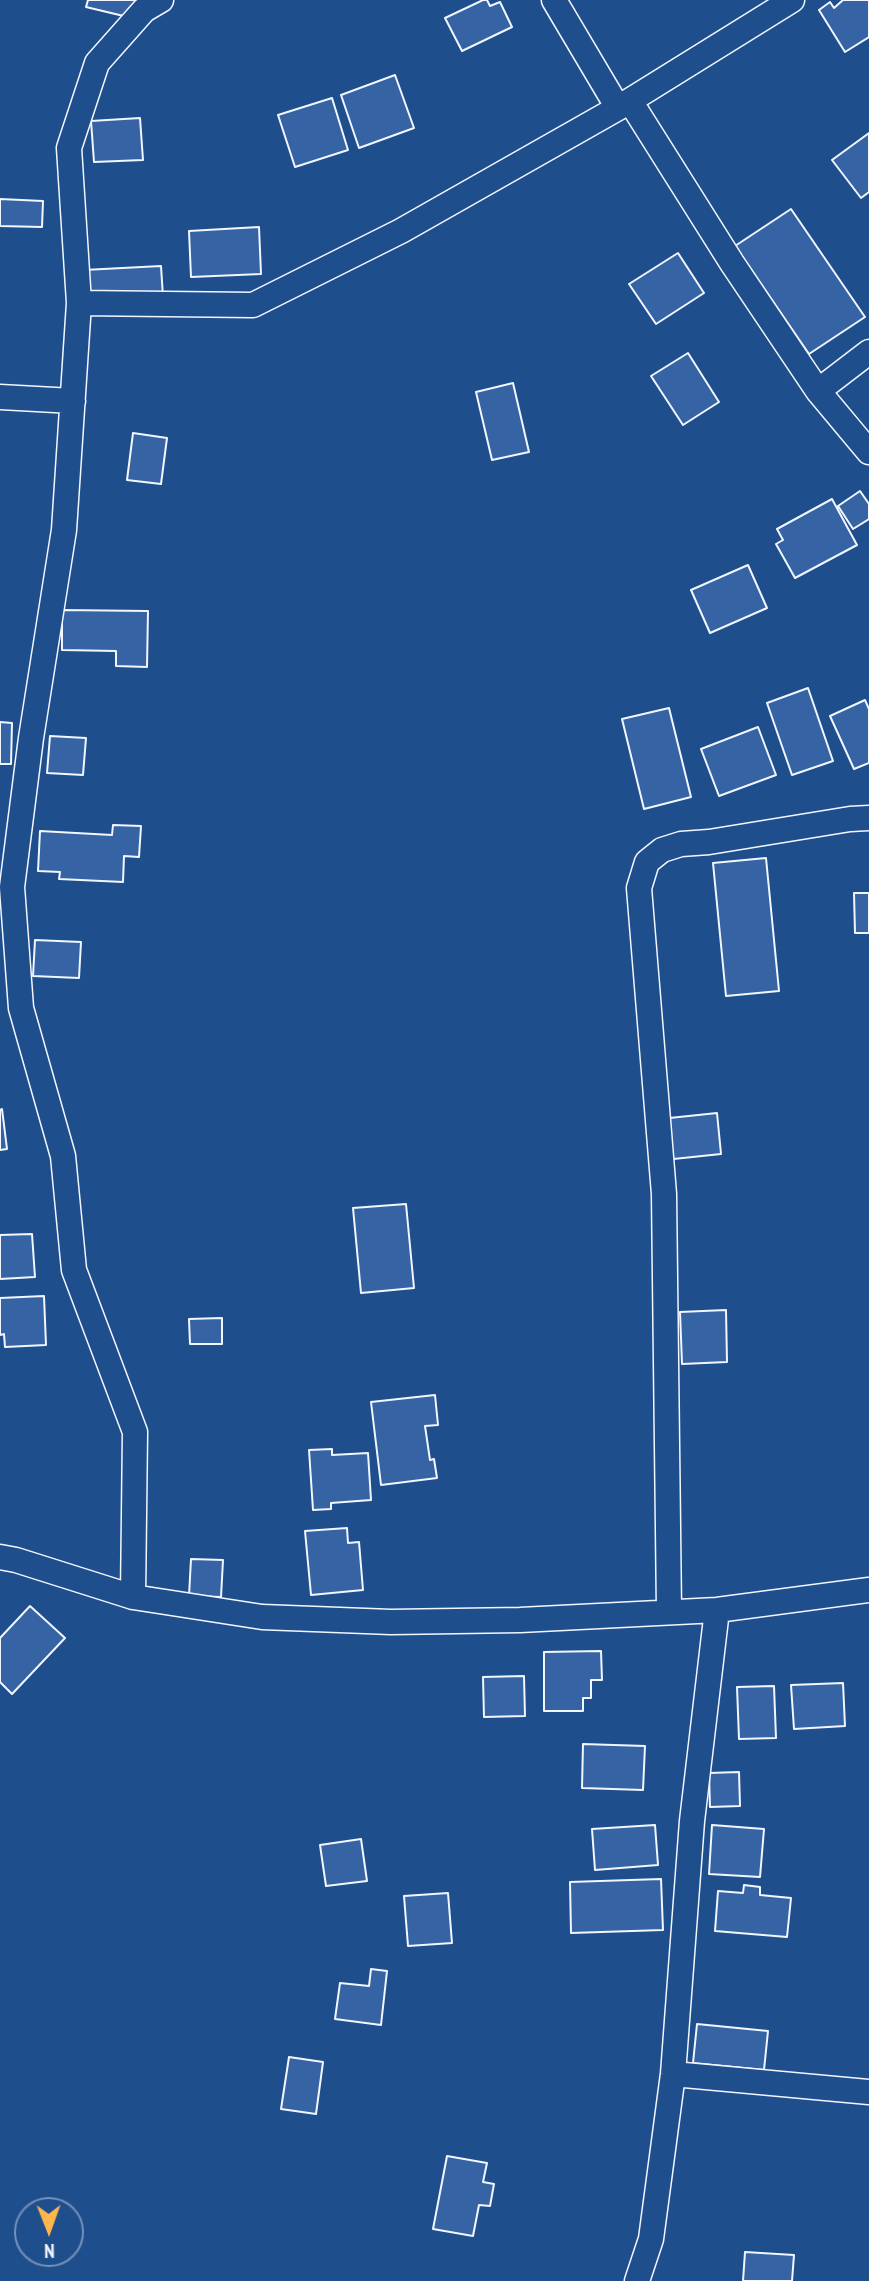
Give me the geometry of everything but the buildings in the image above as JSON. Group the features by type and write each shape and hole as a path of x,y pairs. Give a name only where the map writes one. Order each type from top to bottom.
{"street":[{"path":"133,1597 135,1432 74,1270 63,1156 22,1007 6,886 64,530 79,303 69,148 97,63 144,10 161,0"},
{"path":"554,0 818,391 869,452"},
{"path":"79,303 253,305 401,231 624,104 792,0"},
{"path":"818,391 869,352"},
{"path":"0,397 72,401"},
{"path":"669,1612 664,1194 639,888 647,862 662,850 681,844 709,842 863,814"},
{"path":"0,1557 133,1597 261,1618 378,1622 520,1620 717,1610 869,1590"},
{"path":"636,2281 651,2239 673,2074 692,1821 717,1610"},
{"path":"673,2074 869,2092"}]}
